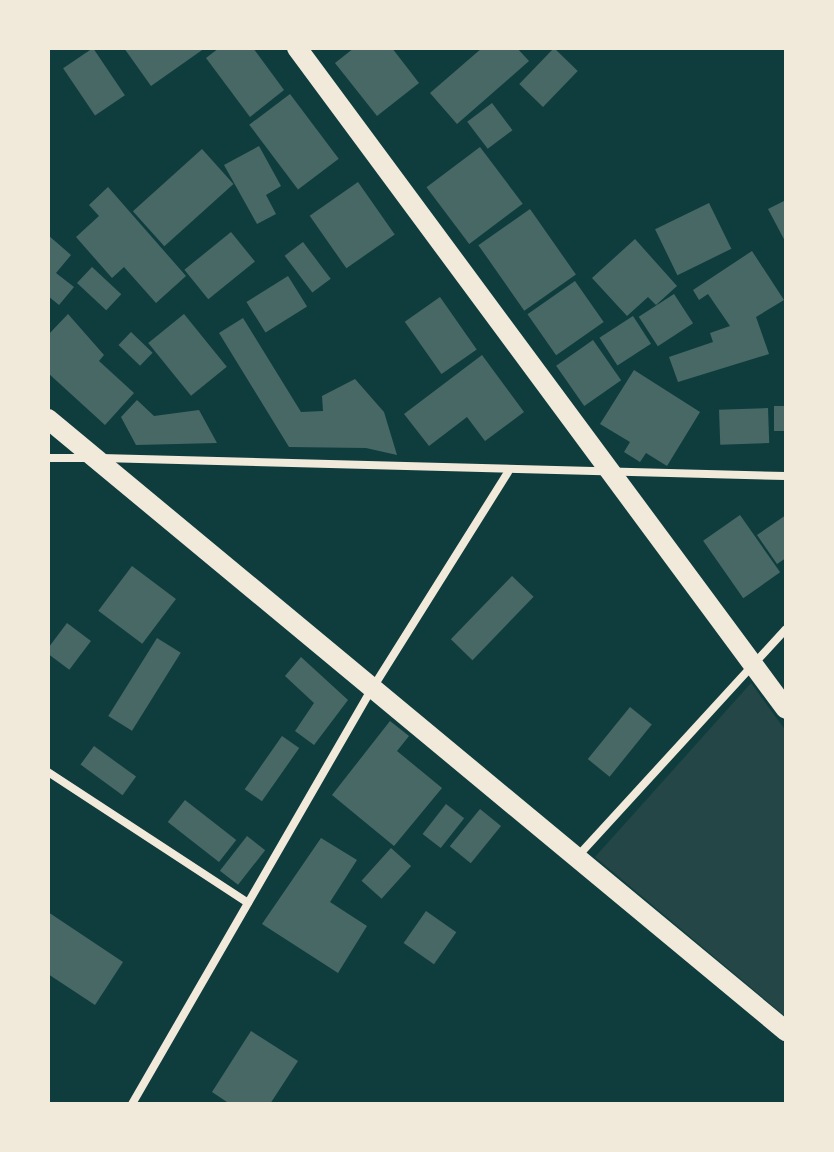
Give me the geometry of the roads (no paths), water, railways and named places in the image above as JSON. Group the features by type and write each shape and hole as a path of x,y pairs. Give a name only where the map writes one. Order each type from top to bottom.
{"main road":[{"path":"297,48 786,709"},
{"path":"48,419 786,1031"}],"street":[{"path":"48,458 508,472 786,476"},
{"path":"132,1104 372,689 508,472"},
{"path":"576,858 786,629"},
{"path":"48,772 248,903"}]}
